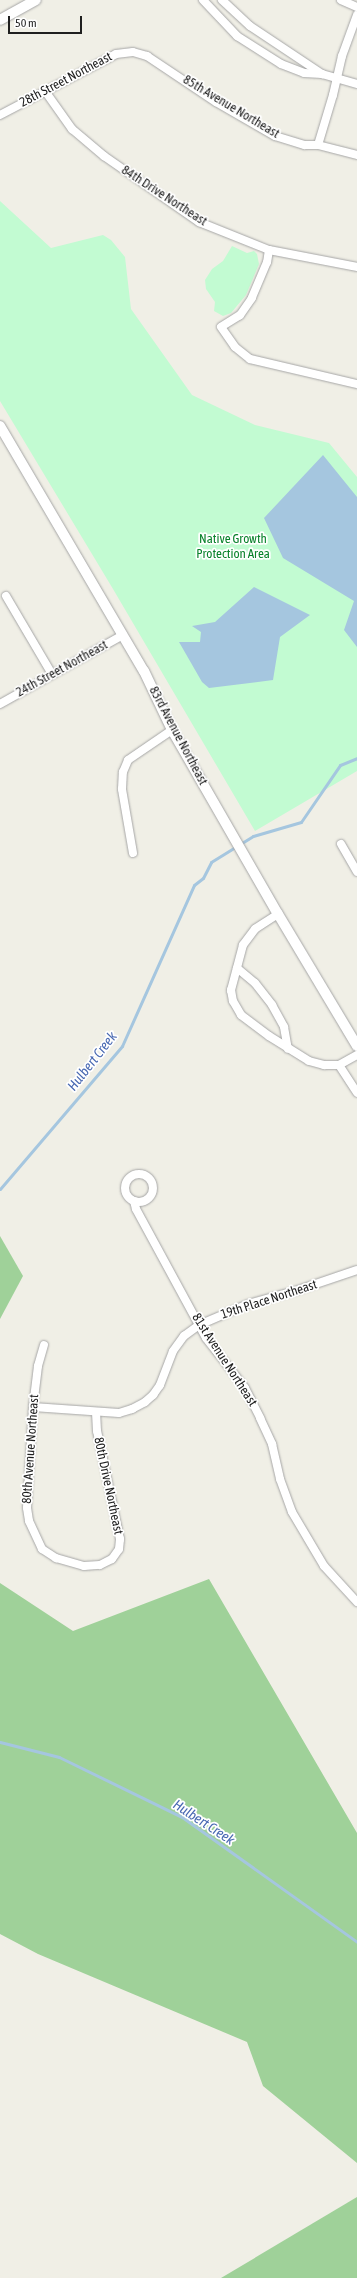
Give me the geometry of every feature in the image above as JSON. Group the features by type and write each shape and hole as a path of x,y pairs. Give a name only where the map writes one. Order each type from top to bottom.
{"street":[{"path":"0,20 36,0"},
{"path":"203,0 237,36 258,51 281,64 304,73 322,74 357,84"},
{"path":"222,0 250,26 322,74"},
{"path":"341,0 357,7"},
{"path":"318,145 342,56 357,15"},
{"name":"28th Street Northeast","path":"0,115 116,54 133,52"},
{"name":"85th Avenue Northeast","path":"133,52 148,56 216,102 275,136 305,145 318,145 357,155"},
{"name":"84th Drive Northeast","path":"45,91 72,129 104,156 153,192 198,222 269,250 357,266"},
{"path":"269,250 267,262 252,298 240,315 221,327 235,348 250,359 357,384"},
{"name":"83rd Avenue Northeast","path":"0,426 144,671 172,730 278,914 357,1046"},
{"path":"6,596 52,674"},
{"name":"24th Street Northeast","path":"0,704 123,635"},
{"path":"133,854 122,788 123,772 128,760 172,730"},
{"path":"341,844 357,872"},
{"path":"278,914 255,929 243,945 231,990 233,1001 241,1015 288,1049 309,1061 324,1065 339,1065 357,1055"},
{"path":"237,968 255,983 272,1005 284,1028 288,1049"},
{"path":"339,1065 357,1093"},
{"name":"81st Avenue Northeast","path":"134,1201 136,1209 206,1338 245,1388 272,1444 280,1479 292,1512 324,1566 357,1602"},
{"name":"19th Place Northeast","path":"33,1407 119,1413 144,1402 160,1386 173,1351 180,1341 199,1325 248,1304 296,1292 357,1270"},
{"name":"80th Avenue Northeast","path":"44,1345 38,1366 33,1407 27,1508 35,1536 42,1548 56,1558 69,1563 84,1566 100,1565 112,1559"},
{"name":"80th Drive Northeast","path":"96,1412 97,1431 120,1539 119,1549 112,1559"}],"green space":[{"name":"Native Growth Protection Area","path":"0,201 51,248 103,235 111,240 125,257 131,309 192,395 255,425 329,443 357,477 357,771 255,831 113,589 0,401"},
{"path":"232,246 247,253 254,251 257,254 259,264 246,295 231,313 223,316 214,311 215,302 206,289 205,280 212,269 223,261"},
{"path":"0,1236 23,1276 0,1319"},
{"path":"209,1579 357,1833 357,2163 263,2086 247,2042 38,1954 0,1934 0,1583 73,1631"},
{"path":"357,2197 357,2278 221,2278"}],"water":[{"path":"323,455 357,497 357,647 344,630 354,601 283,558 264,518"},
{"path":"254,587 310,615 280,637 273,680 209,688 202,682 179,642 200,642 201,632 192,626 215,622"}],"waterway":[{"name":"Hulbert Creek","path":"0,1189 122,1046 194,885 203,878 211,862 253,836 301,822 340,765 357,758"},
{"name":"Hulbert Creek","path":"0,1742 59,1757 182,1817 357,1942"}]}
